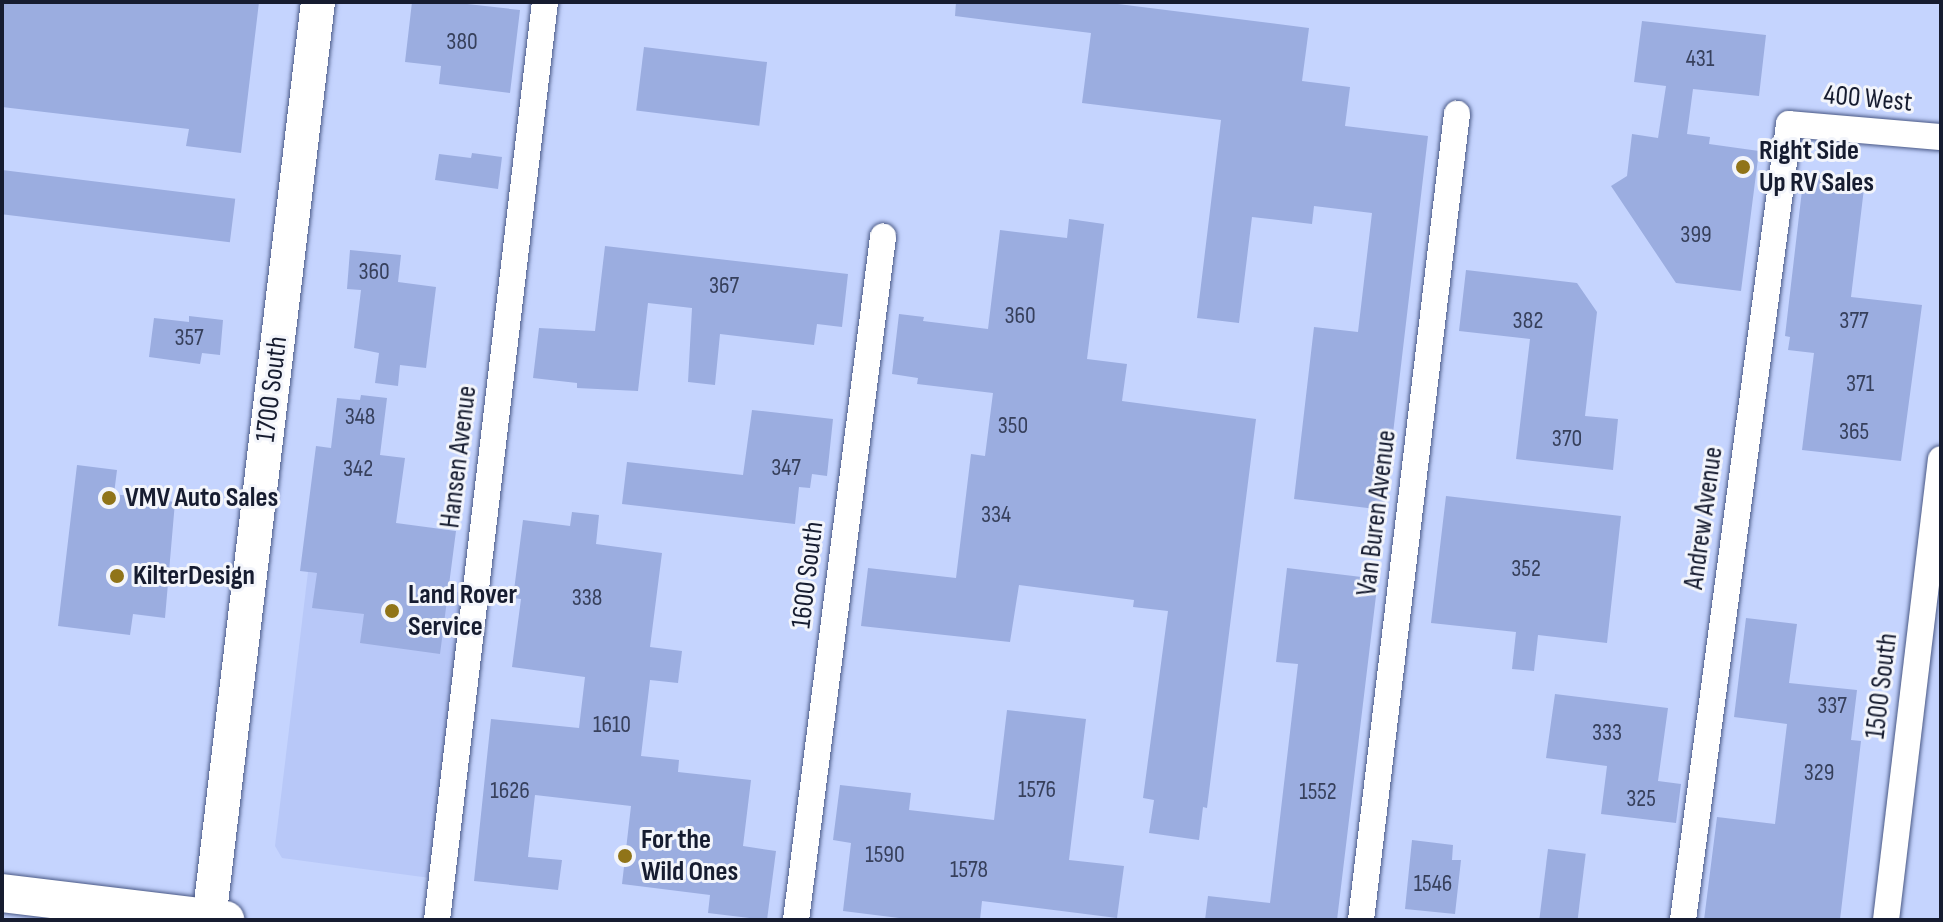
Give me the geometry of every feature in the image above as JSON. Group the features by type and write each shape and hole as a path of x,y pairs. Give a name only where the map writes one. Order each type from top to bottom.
{"main road":[{"path":"2,893 214,919"}],"street":[{"name":"1700 South","path":"214,919 318,2"},
{"name":"Hansen Avenue","path":"437,920 545,2"},
{"name":"Van Buren Avenue","path":"1361,920 1457,114"},
{"name":"400 West","path":"1789,124 1941,137"},
{"name":"Andrew Avenue","path":"1683,920 1789,124"},
{"name":"1600 South","path":"796,920 883,237"},
{"name":"1500 South","path":"1886,920 1941,459"}],"shaded area":[{"path":"308,572 465,593 430,878 282,858 275,846"}],"building":[{"path":"2,2 259,2 241,153 186,146 189,129 2,107"},
{"path":"412,2 449,2 520,10 510,93 439,84 441,66 405,62"},
{"path":"956,2 1102,2 1309,28 1302,81 1350,87 1345,126 1428,136 1384,510 1294,499 1314,327 1358,332 1372,213 1314,206 1312,224 1252,217 1239,323 1197,318 1221,120 1082,103 1091,33 955,16"},
{"path":"1642,21 1766,35 1759,96 1693,89 1687,134 1710,137 1709,144 1759,151 1741,291 1676,283 1611,186 1627,176 1632,134 1658,138 1666,86 1634,82"},
{"path":"644,47 767,62 759,126 636,111"},
{"path":"472,153 502,157 498,189 435,180 439,154 471,158"},
{"path":"2,170 235,199 230,242 2,214"},
{"path":"1804,173 1865,180 1851,297 1922,305 1901,461 1802,450 1814,353 1788,350 1790,337 1785,336"},
{"path":"1069,219 1104,224 1087,359 1127,364 1122,401 1256,419 1207,808 1203,807 1199,840 1149,833 1154,800 1143,798 1168,611 1133,607 1134,600 1019,585 1010,642 861,626 868,568 956,578 971,454 985,456 993,393 917,384 918,378 892,374 899,314 924,317 923,321 988,329 1000,230 1067,238"},
{"path":"605,246 848,274 842,327 817,324 814,345 720,334 715,385 688,382 692,308 648,303 638,391 577,388 577,383 533,378 539,328 595,331"},
{"path":"350,250 401,255 398,282 436,287 426,368 400,365 398,386 375,383 379,353 354,348 361,290 347,289"},
{"path":"1466,270 1577,283 1597,312 1585,416 1618,419 1613,470 1516,459 1530,339 1459,331"},
{"path":"189,316 223,320 220,355 202,353 200,364 149,357 154,318 189,322"},
{"path":"361,395 387,398 380,455 405,458 396,523 456,531 440,654 360,643 364,614 312,608 317,573 300,571 316,446 331,448 337,398 360,400"},
{"path":"752,410 833,419 827,476 812,474 810,488 799,487 795,524 622,504 627,462 743,475"},
{"name":"KilterDesign","path":"77,465 117,470 114,494 175,502 165,618 133,614 130,635 58,626"},
{"path":"1446,496 1621,516 1607,643 1538,635 1534,671 1512,669 1516,632 1431,623"},
{"path":"572,512 599,515 596,544 662,553 650,647 682,651 678,683 650,680 641,756 679,760 678,772 751,780 743,846 776,851 767,920 708,913 710,895 622,884 631,806 535,795 528,857 562,860 558,890 474,881 491,719 579,728 585,677 512,667 521,599 513,598 523,520 570,526"},
{"path":"1287,568 1378,579 1337,920 1205,920 1208,896 1270,903 1298,664 1276,662"},
{"path":"1746,618 1797,624 1789,683 1857,690 1851,740 1861,741 1840,920 1704,920 1717,817 1775,824 1787,724 1734,717"},
{"path":"1555,694 1668,708 1658,781 1681,784 1676,823 1601,814 1607,766 1546,758"},
{"path":"1007,710 1086,719 1069,860 1124,866 1117,918 982,901 980,920 915,920 843,911 851,843 833,840 840,785 911,793 909,810 994,820"},
{"path":"1412,840 1453,845 1452,860 1461,860 1455,914 1405,909"},
{"path":"1548,849 1586,854 1578,920 1539,919"}],"place":[{"name":"Right Side Up RV Sales","path":"1743,167"},
{"name":"VMV Auto Sales","path":"109,498"},
{"name":"KilterDesign","path":"117,576"},
{"name":"Land Rover Service","path":"392,611"},
{"name":"For the Wild Ones","path":"625,856"}]}
